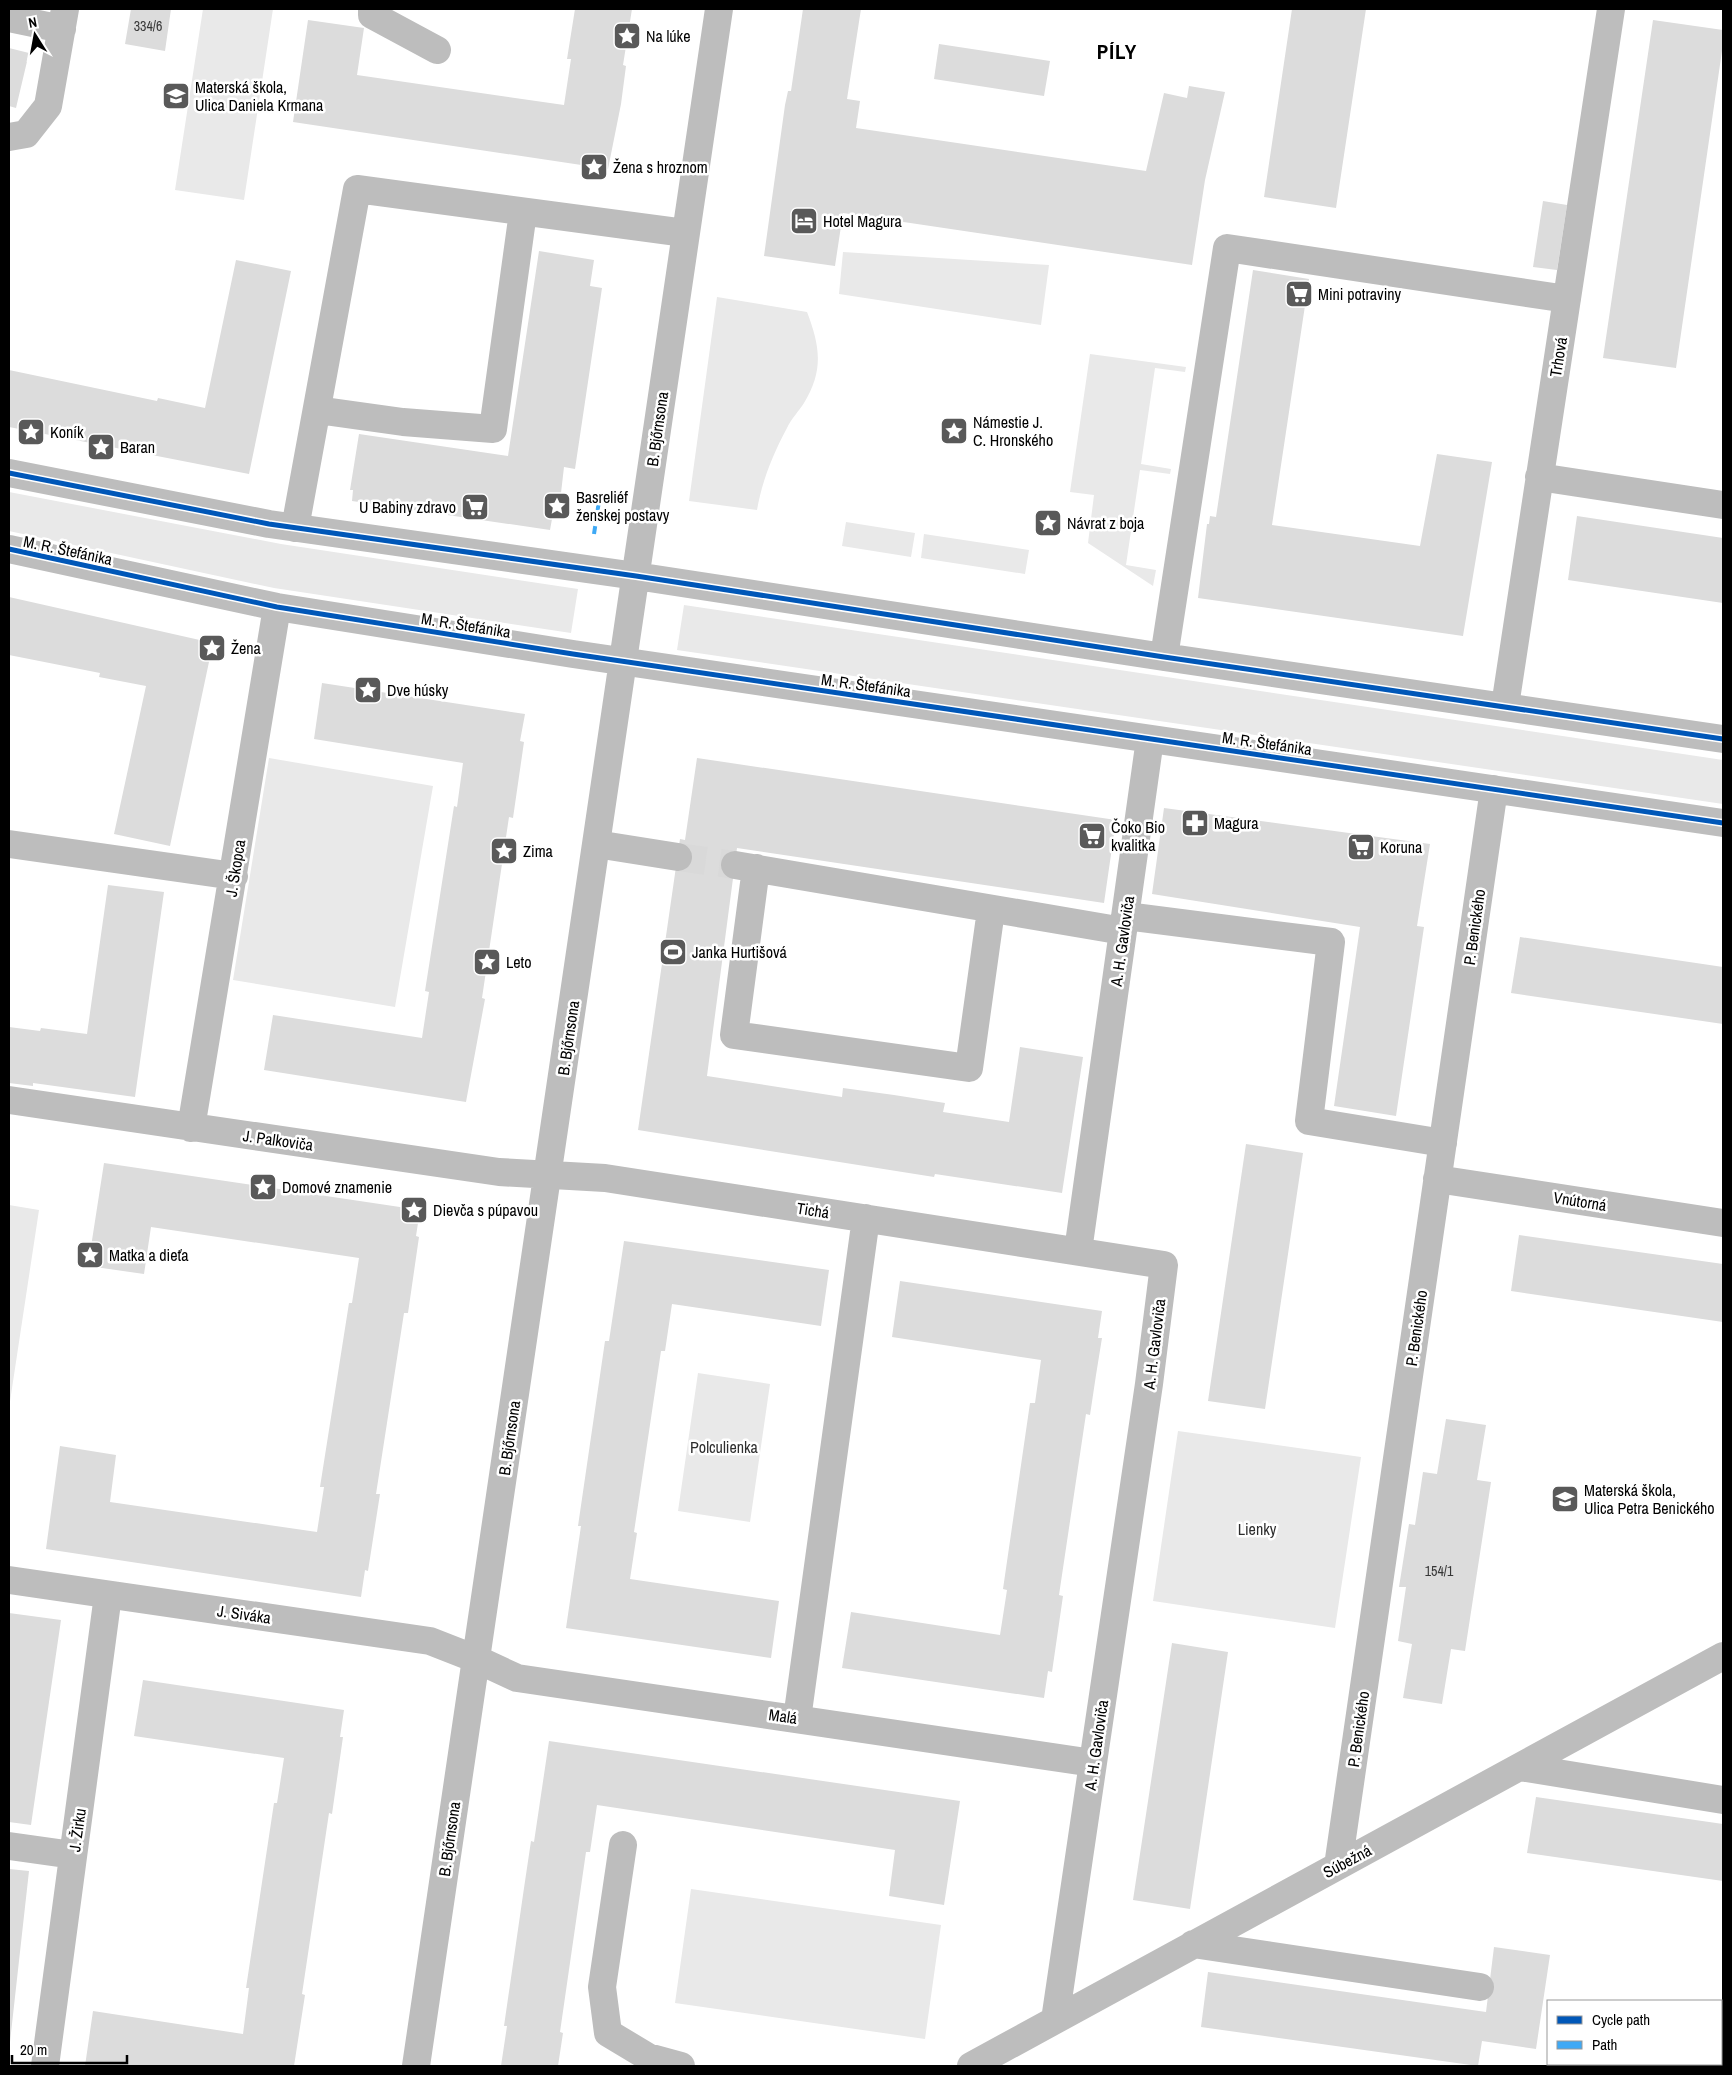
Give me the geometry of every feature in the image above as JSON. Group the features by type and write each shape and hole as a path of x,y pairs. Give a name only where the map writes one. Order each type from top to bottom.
{"street":[{"path":"372,9 372,15 438,50"},
{"name":"B. Bjőrnsona","path":"416,2066 719,9"},
{"name":"Trhová","path":"1505,706 1611,9"},
{"path":"9,18 64,19 48,106 26,134 9,137"},
{"path":"295,528 357,189 685,233"},
{"path":"317,410 403,422 493,429 523,212"},
{"path":"1164,657 1227,248 1567,300"},
{"path":"9,473 295,528 636,576 1164,657 1723,739"},
{"path":"1539,477 1723,505"},
{"name":"M. R. Štefánika","path":"9,549 276,607 624,662 1723,823"},
{"name":"J. Škopca","path":"191,1128 234,876 276,607"},
{"name":"A. H. Gavloviča","path":"1055,2020 1149,1384 1164,1265 1078,1252 1150,740"},
{"name":"P. Benického","path":"1338,1866 1494,790"},
{"path":"9,844 234,876"},
{"path":"596,844 678,858"},
{"path":"991,910 969,1068 734,1035 745,867 991,910 1331,942 1309,1121 1443,1143"},
{"name":"J. Palkoviča","path":"9,1100 499,1172 548,1174"},
{"name":"Tichá","path":"548,1174 605,1178 1078,1252"},
{"name":"Vnútorná","path":"1437,1179 1723,1223"},
{"path":"797,1718 866,1218"},
{"name":"J. Siváka","path":"9,1580 430,1641 476,1659"},
{"name":"J. Žirku","path":"45,2066 108,1595"},
{"name":"Súbežná","path":"971,2066 1723,1656"},
{"name":"Malá","path":"476,1659 517,1678 1094,1763"},
{"path":"1520,1767 1723,1800"},
{"path":"623,1845 602,1987 608,2033 648,2057 682,2066"},
{"path":"9,1846 73,1855"},
{"path":"1193,1944 1480,1987"}],"green space":[{"path":"203,9 273,9 244,200 175,190"},
{"path":"843,252 1049,265 1041,325 839,294"},
{"path":"717,297 807,312 815,336 818,358 815,380 804,403 789,425 777,448 765,478 757,510 689,501"},
{"path":"1090,354 1186,367 1185,372 1155,368 1141,464 1171,469 1170,474 1140,470 1126,565 1156,570 1153,586 1088,543 1094,495 1070,492"},
{"path":"9,492 281,544 578,589 571,633 274,588 9,531"},
{"path":"846,522 915,533 911,557 842,546"},
{"path":"924,534 1029,550 1025,574 921,558"},
{"path":"684,605 1723,760 1723,804 677,650"},
{"path":"269,758 433,786 395,1007 233,980"},
{"path":"9,1205 39,1210 9,1408"},
{"name":"Polculienka","path":"698,1373 770,1384 750,1522 678,1511"},
{"name":"Lienky","path":"1178,1431 1361,1457 1335,1628 1153,1601"},
{"path":"691,1889 941,1925 925,2039 675,2003"}],"building":[{"path":"131,9 171,9 165,51 125,44"},
{"path":"575,9 632,9 623,65 626,66 621,104 608,169 293,122 308,20 364,28 357,75 564,105 571,59 567,59"},
{"path":"803,9 861,9 847,99 860,101 856,128 1146,171 1164,93 1187,98 1189,86 1225,92 1205,180 1192,265 843,213 835,266 764,256 785,105 788,91 791,91"},
{"path":"1292,9 1366,9 1336,208 1264,197"},
{"path":"1653,20 1723,30 1723,44 1676,368 1603,358"},
{"path":"939,44 1050,61 1044,96 934,79"},
{"path":"9,48 29,53 16,108 9,106"},
{"path":"1543,201 1567,205 1557,270 1533,267"},
{"path":"539,251 594,260 590,286 602,288 575,469 564,467 561,493 559,493 555,519 552,519 550,530 352,501 353,490 350,490 359,434 508,456"},
{"path":"236,260 291,271 249,474 9,427 9,370 157,401 158,398 205,408"},
{"path":"1253,270 1309,279 1272,525 1420,546 1437,454 1492,462 1463,636 1198,598 1207,524 1209,524 1210,516 1216,517"},
{"path":"1577,516 1723,538 1723,603 1568,580"},
{"path":"9,597 213,643 170,846 114,834 146,686 99,677 100,673 9,655"},
{"path":"322,683 525,714 520,741 524,742 513,818 509,817 482,998 485,999 466,1102 264,1070 273,1015 422,1038 429,992 425,991 454,806 457,807 463,763 314,739"},
{"path":"697,758 1116,820 1104,903 737,848 707,1076 842,1097 843,1088 894,1095 945,1103 943,1112 1009,1122 1020,1047 1083,1057 1062,1193 935,1174 934,1177 638,1130 680,839 685,840"},
{"path":"1164,808 1430,844 1417,926 1424,927 1396,1116 1334,1106 1360,927 1152,894"},
{"path":"108,885 164,892 135,1097 33,1083 33,1086 9,1083 9,1027 40,1031 41,1028 87,1034"},
{"path":"1520,937 1723,967 1723,1024 1511,993"},
{"path":"1246,1144 1303,1153 1265,1409 1208,1401"},
{"path":"104,1163 420,1210 416,1236 419,1237 408,1313 404,1313 376,1494 380,1494 368,1571 365,1570 361,1597 46,1549 60,1446 116,1455 110,1502 317,1532 324,1487 320,1487 349,1303 352,1303 359,1258 151,1227 144,1274 88,1266"},
{"path":"1519,1235 1723,1264 1723,1322 1511,1291"},
{"path":"624,1241 829,1270 821,1326 672,1304 665,1351 661,1351 634,1532 637,1533 630,1579 779,1601 771,1658 566,1628 581,1526 578,1526 605,1341 609,1341"},
{"path":"900,1281 1102,1311 1098,1338 1102,1338 1090,1415 1086,1414 1059,1595 1063,1596 1052,1672 1048,1671 1044,1698 842,1668 851,1612 1000,1635 1007,1590 1003,1589 1030,1403 1035,1403 1041,1360 892,1337"},
{"path":"1446,1419 1486,1425 1477,1480 1491,1482 1465,1651 1451,1649 1442,1704 1403,1698 1412,1644 1398,1641 1406,1587 1399,1587 1409,1524 1415,1525 1423,1472 1437,1474"},
{"path":"9,1613 61,1620 31,1825 9,1822"},
{"path":"1172,1643 1228,1652 1190,1909 1133,1900"},
{"path":"143,1680 344,1710 340,1737 343,1737 332,1814 329,1813 302,1994 305,1995 294,2066 85,2066 93,2011 243,2034 249,1988 246,1988 274,1803 277,1803 284,1758 134,1736"},
{"path":"549,1741 960,1801 944,1905 889,1896 895,1850 597,1805 590,1852 586,1852 560,2032 563,2033 558,2066 501,2066 507,2026 504,2026 524,1888 531,1841 534,1842"},
{"path":"1536,1797 1723,1824 1723,1881 1527,1853"},
{"path":"9,1869 29,1871 10,2042 9,2042"},
{"path":"1494,1947 1550,1955 1536,2049 1482,2041 1478,2066 1201,2027 1208,1972 1486,2012"}],"tunnel":[{"path":"678,857 735,865"}],"marked path":[{"path":"594,534 599,501"}],"cycle path":[{"path":"9,473 269,524 636,576 1164,657 1723,739"},
{"path":"9,549 277,607 573,654 1723,823"}],"place":[{"name":"Na lúke","path":"627,36"},
{"name":"Materská škola, Ulica Daniela Krmana","path":"176,96"},
{"name":"Žena s hroznom","path":"594,167"},
{"name":"Hotel Magura","path":"804,221"},
{"name":"Mini potraviny","path":"1299,294"},
{"name":"Námestie J. C. Hronského","path":"954,431"},
{"name":"Koník","path":"31,432"},
{"name":"Baran","path":"101,447"},
{"name":"Basreliéf ženskej postavy","path":"557,506"},
{"name":"U Babiny zdravo","path":"475,507"},
{"name":"Návrat z boja","path":"1048,523"},
{"name":"Žena","path":"212,648"},
{"name":"Dve húsky","path":"368,690"},
{"name":"Magura","path":"1195,823"},
{"name":"Čoko Bio kvalitka","path":"1092,836"},
{"name":"Koruna","path":"1361,847"},
{"name":"Zima","path":"504,851"},
{"name":"Janka Hurtišová","path":"673,952"},
{"name":"Leto","path":"487,962"},
{"name":"Domové znamenie","path":"263,1187"},
{"name":"Dievča s púpavou","path":"414,1210"},
{"name":"Matka a dieťa","path":"90,1255"},
{"name":"Materská škola, Ulica Petra Benického","path":"1565,1499"}],"district":[{"name":"PÍLY","path":"1117,51"}]}
